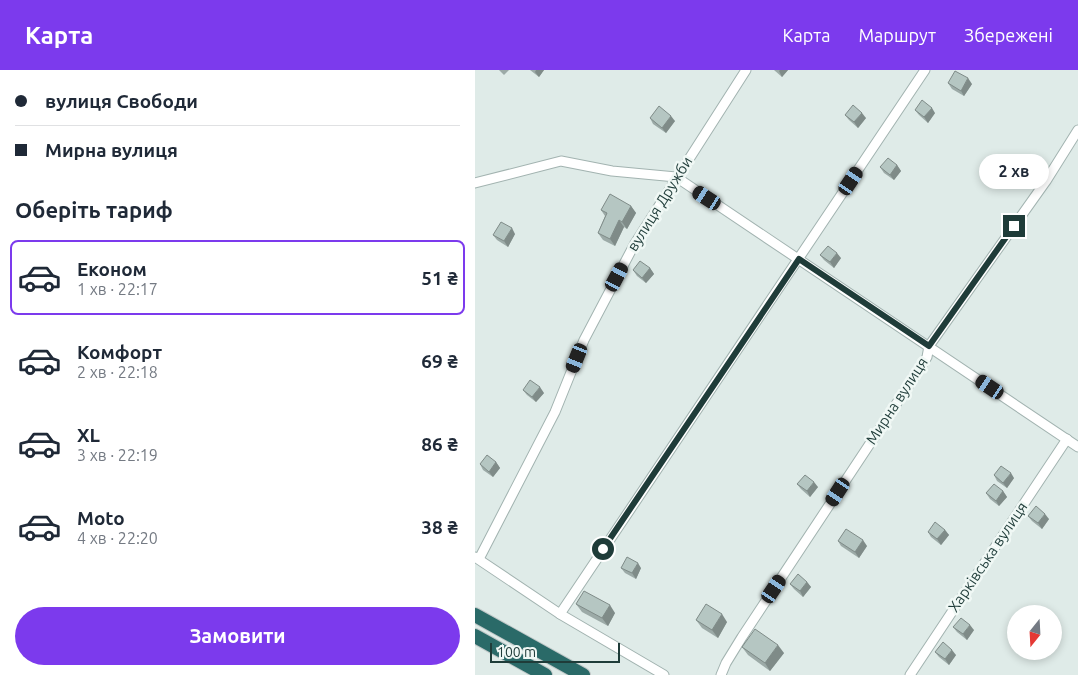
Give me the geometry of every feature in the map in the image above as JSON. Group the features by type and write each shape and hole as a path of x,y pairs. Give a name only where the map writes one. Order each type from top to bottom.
{"highway":[{"path":"475,615 583,675"},
{"path":"475,636 545,675"}],"street":[{"name":"вулиця Дружби","path":"477,558 555,412 584,340 634,245 746,70"},
{"path":"560,614 925,70"},
{"name":"Мирна вулиця","path":"721,675 725,662 924,362 929,346 1045,181 1078,130"},
{"path":"475,182 561,161 612,170 676,177 1078,447"},
{"name":"Харківська вулиця","path":"910,675 1067,440"},
{"path":"477,558 560,614 664,675"}],"building":[{"path":"955,71 968,78 961,91 948,83"},
{"path":"922,100 932,108 924,117 915,110"},
{"path":"853,105 862,113 854,122 845,115"},
{"path":"659,106 671,116 662,128 650,118"},
{"path":"888,158 897,165 890,175 880,167"},
{"path":"610,194 631,206 622,222 619,220 610,239 598,233 607,213 601,210"},
{"path":"501,222 512,228 504,241 493,235"},
{"path":"828,246 837,253 830,262 820,255"},
{"path":"640,261 650,268 642,278 633,270"},
{"path":"530,380 540,387 532,397 523,390"},
{"path":"487,455 496,462 489,472 480,464"},
{"path":"1001,466 1011,473 1003,483 994,475"},
{"path":"805,475 814,482 807,491 797,484"},
{"path":"994,484 1003,491 996,501 986,493"},
{"path":"1036,506 1045,514 1038,523 1028,516"},
{"path":"935,522 945,530 937,539 928,532"},
{"path":"846,529 863,540 855,552 838,541"},
{"path":"627,557 638,563 632,573 621,568"},
{"path":"798,574 807,582 800,591 790,584"},
{"path":"584,591 610,605 602,618 576,604"},
{"path":"706,604 722,614 712,630 696,620"},
{"path":"961,618 970,625 963,634 953,627"},
{"path":"755,629 778,645 765,663 742,647"},
{"path":"943,642 952,650 945,659 935,652"}],"route":[{"path":"603,549 799,259 929,346 1014,226"}]}
